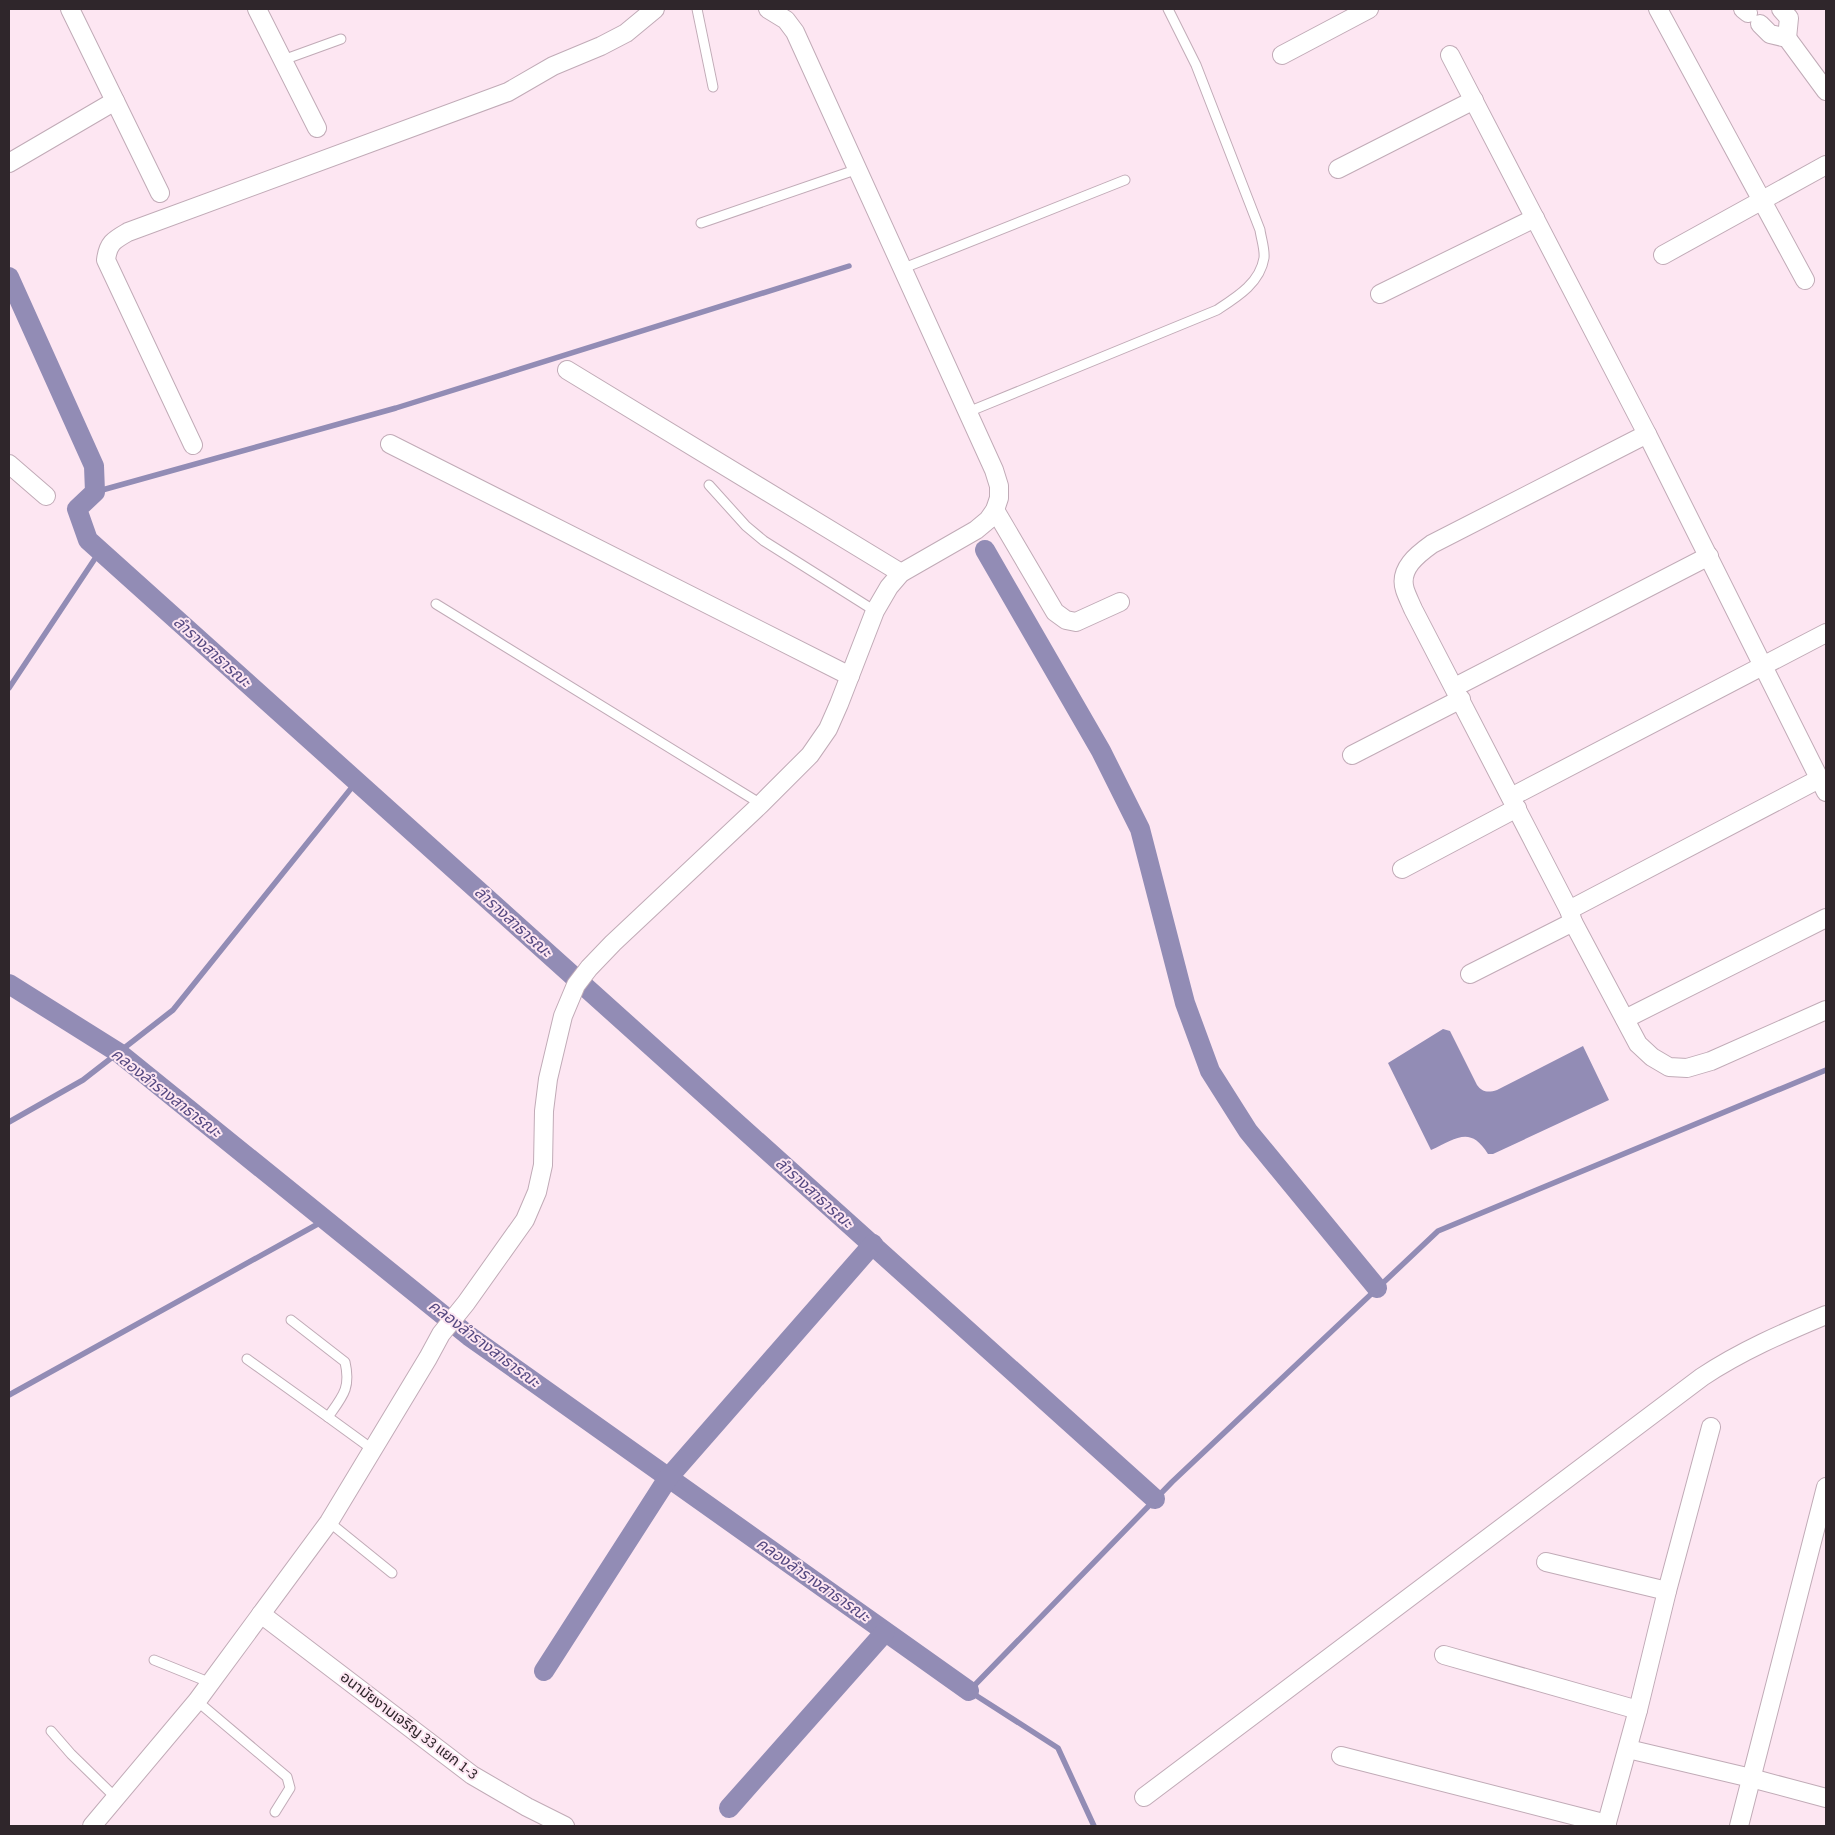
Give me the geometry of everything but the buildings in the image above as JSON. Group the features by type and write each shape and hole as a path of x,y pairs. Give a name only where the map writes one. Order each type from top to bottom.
{"street":[{"path":"70,9 160,194"},
{"path":"257,9 317,128"},
{"path":"193,445 106,260 107,248 115,240 128,232 508,92 552,66 601,46 626,33 655,9"},
{"path":"92,1826 197,1701 329,1522 441,1334 466,1303 525,1220 537,1192 543,1165 544,1112 548,1079 564,1016 576,985 589,968 810,755 828,729 875,611 888,587 901,573 976,530 988,520 995,510 999,498 999,486 994,470 904,268 795,32 786,20 768,9"},
{"path":"1282,54 1368,9"},
{"path":"1658,9 1805,280"},
{"path":"1781,9 1789,18 1787,38"},
{"path":"1750,15 1770,34 1787,38 1826,91"},
{"path":"1450,55 1647,434 1823,786 1571,916 1470,974"},
{"path":"1338,169 1474,100"},
{"path":"9,164 115,101"},
{"path":"1663,255 1826,165"},
{"path":"1380,294 1535,218"},
{"path":"567,370 901,573"},
{"path":"1647,434 1432,544 1416,555 1406,569 1404,587 1413,609 1638,1044 1669,1067 1687,1068 1711,1061 1826,1010"},
{"path":"390,444 850,676"},
{"path":"9,464 46,496"},
{"path":"995,510 1055,612 1066,620 1076,622 1120,602"},
{"path":"1352,755 1458,693 1709,556"},
{"path":"1402,870 1514,803 1826,633"},
{"path":"1625,1019 1826,918"},
{"path":"1144,1797 1702,1376 1742,1352 1826,1315"},
{"path":"1341,1756 1606,1825 1638,1710 1666,1591 1711,1427"},
{"path":"1739,1826 1826,1487"},
{"path":"1546,1562 1666,1591"},
{"name":"อนามัยงามเจริญ 33 แยก 1-3","path":"261,1614 472,1775 526,1807 565,1826"},
{"path":"1444,1655 1638,1710"},
{"path":"1628,1748 1826,1798"}],"lane":[{"path":"697,9 713,87"},
{"path":"968,412 1217,310 1240,295 1259,274 1264,256 1260,230 1196,65 1168,9"},
{"path":"282,60 341,39"},
{"path":"701,222 858,169"},
{"path":"904,268 1125,180"},
{"path":"709,485 729,509 764,541 875,611"},
{"path":"436,604 761,804"},
{"path":"291,1320 345,1362 348,1384 342,1398 328,1417"},
{"path":"247,1359 372,1449"},
{"path":"329,1522 392,1573"},
{"path":"154,1660 211,1682"},
{"path":"197,1701 287,1777 290,1788 275,1812"},
{"path":"51,1731 71,1754 116,1798"}],"shaded area":[{"path":"1443,1029 1450,1031 1477,1085 1483,1090 1488,1092 1497,1090 1583,1046 1609,1100 1493,1154 1488,1154 1481,1145 1469,1137 1455,1139 1431,1150 1388,1063"}],"waterway":[{"path":"95,492 396,408 849,266"},
{"name":"ลำรางสาธารณะ","path":"9,277 94,466 95,492 77,509 88,540 1155,1499"},
{"path":"985,550 1101,751 1140,829 1185,1003 1210,1071 1248,1131 1377,1288"},
{"path":"9,688 100,551"},
{"path":"9,1122 83,1080 173,1010 357,781"},
{"name":"คลองลำรางสาธารณะ","path":"9,984 119,1053 469,1336 969,1691"},
{"path":"1094,1826 1058,1748 969,1691 1172,1482 1438,1231 1826,1070"},
{"path":"9,1395 325,1220"},
{"path":"544,1671 668,1478 873,1244"},
{"path":"729,1808 885,1632"}]}
